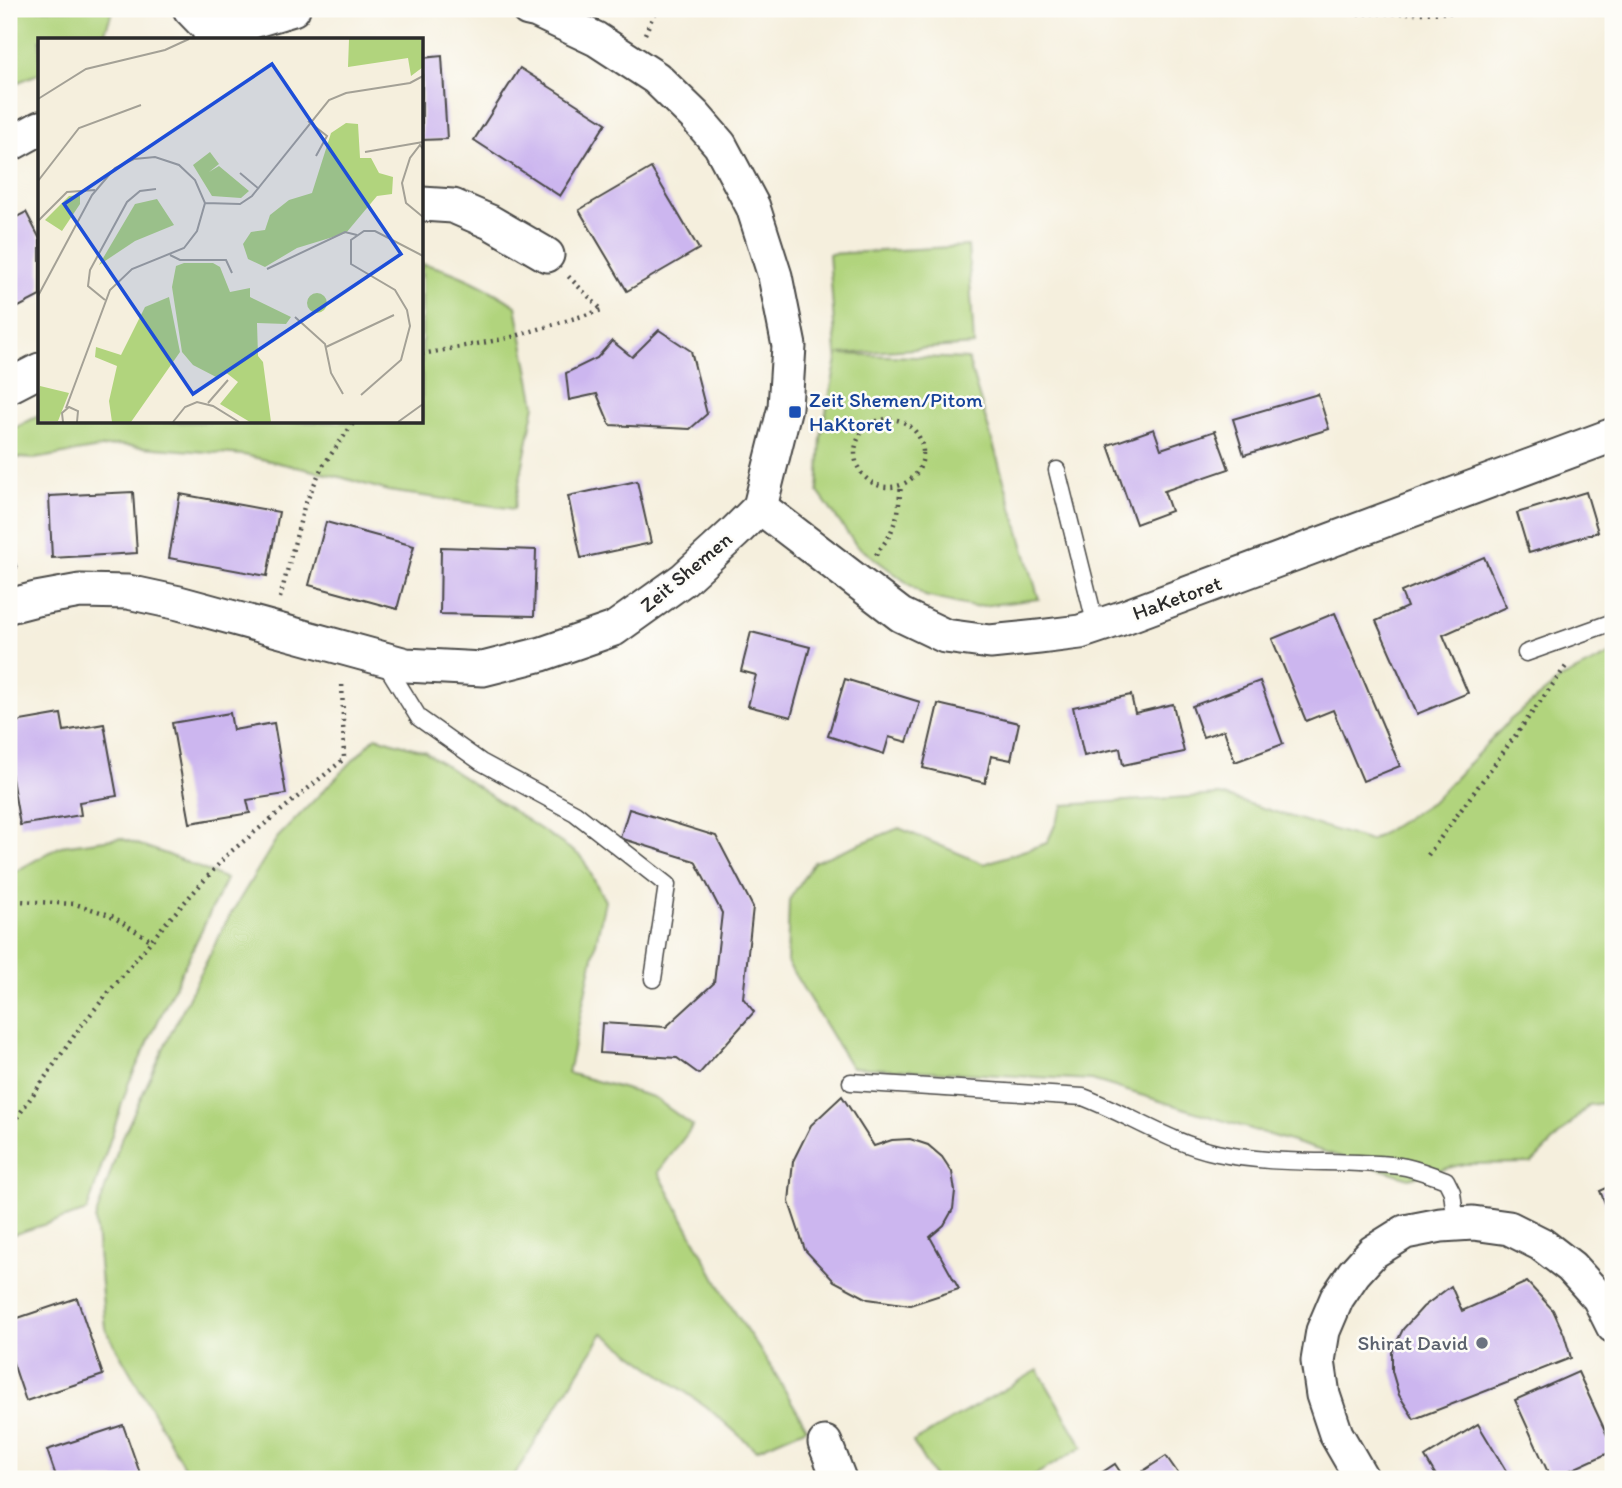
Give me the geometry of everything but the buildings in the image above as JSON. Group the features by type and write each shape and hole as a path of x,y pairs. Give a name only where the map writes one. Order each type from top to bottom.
{"street":[{"path":"190,9 212,38"},
{"path":"215,38 253,21 293,9"},
{"path":"528,9 596,39 656,78 720,145 753,207 775,276 789,346 785,407 760,507"},
{"path":"9,145 38,129"},
{"path":"424,204 453,206 490,222 547,255"},
{"path":"9,386 38,371"},
{"name":"HaKetoret","path":"760,507 901,615 945,636 990,642 1080,632 1611,442"},
{"name":"Zeit Shemen","path":"9,607 80,591 128,592 179,603 406,665 483,669 542,654 614,629 684,579 760,507"},
{"path":"1362,1479 1336,1434 1323,1395 1318,1361 1323,1331 1337,1298 1354,1273 1373,1252 1405,1231 1473,1223 1509,1228 1541,1244 1571,1267 1599,1298 1613,1326"},
{"path":"825,1443 839,1479"}],"lane":[{"path":"1057,470 1096,626"},
{"path":"1526,653 1613,622"},
{"path":"382,659 419,718 481,762 575,813 667,885 653,979"},
{"path":"851,1082 1083,1097 1182,1142 1215,1153 1246,1158 1402,1166 1446,1180 1452,1192 1456,1224"}],"path":[{"path":"1225,9 1300,14 1520,12 1544,9"},
{"path":"424,354 509,338 602,310 547,255"},
{"path":"858,582 890,535 898,513 901,485 915,474 921,464 923,452 921,441 906,424 895,419 884,419 863,431 855,450 856,463 867,479 878,485 901,485"},
{"path":"271,629 304,508 322,467 353,424"},
{"path":"9,1129 81,1026 228,854 344,759 341,648"},
{"path":"1428,855 1568,663"},
{"path":"9,905 19,901 75,904 110,915 152,941"}],"green space":[{"path":"9,9 113,9 101,38 38,38 38,74 9,86"},
{"path":"968,246 974,345 840,354 968,359 1039,599 973,607 925,596 856,545 818,492 821,437 838,354 829,254"},
{"path":"424,264 471,281 516,306 535,405 514,509 388,491 244,455 117,445 34,459 9,457 9,431 38,416 38,424 424,424"},
{"path":"1613,653 1613,1102 1589,1105 1532,1163 1464,1164 1409,1178 1092,1080 851,1067 787,962 789,900 814,862 899,828 984,864 1047,843 1064,805 1220,795 1370,841 1434,800 1510,720 1562,678"},
{"path":"376,737 424,751 582,857 605,901 568,1073 653,1097 693,1126 658,1172 729,1303 807,1428 756,1450 709,1409 603,1333 512,1479 257,1479 254,1472 230,1479 191,1479 105,1328 95,1220 120,1143 226,922 277,838"},
{"path":"120,838 226,879 129,1082 87,1211 9,1236 9,875 61,846"},
{"path":"1038,1370 1083,1447 1028,1479 935,1479 913,1442"}],"place":[{"name":"Zeit Shemen/Pitom HaKtoret","path":"795,412"},
{"name":"Shirat David","path":"1482,1343"}]}
